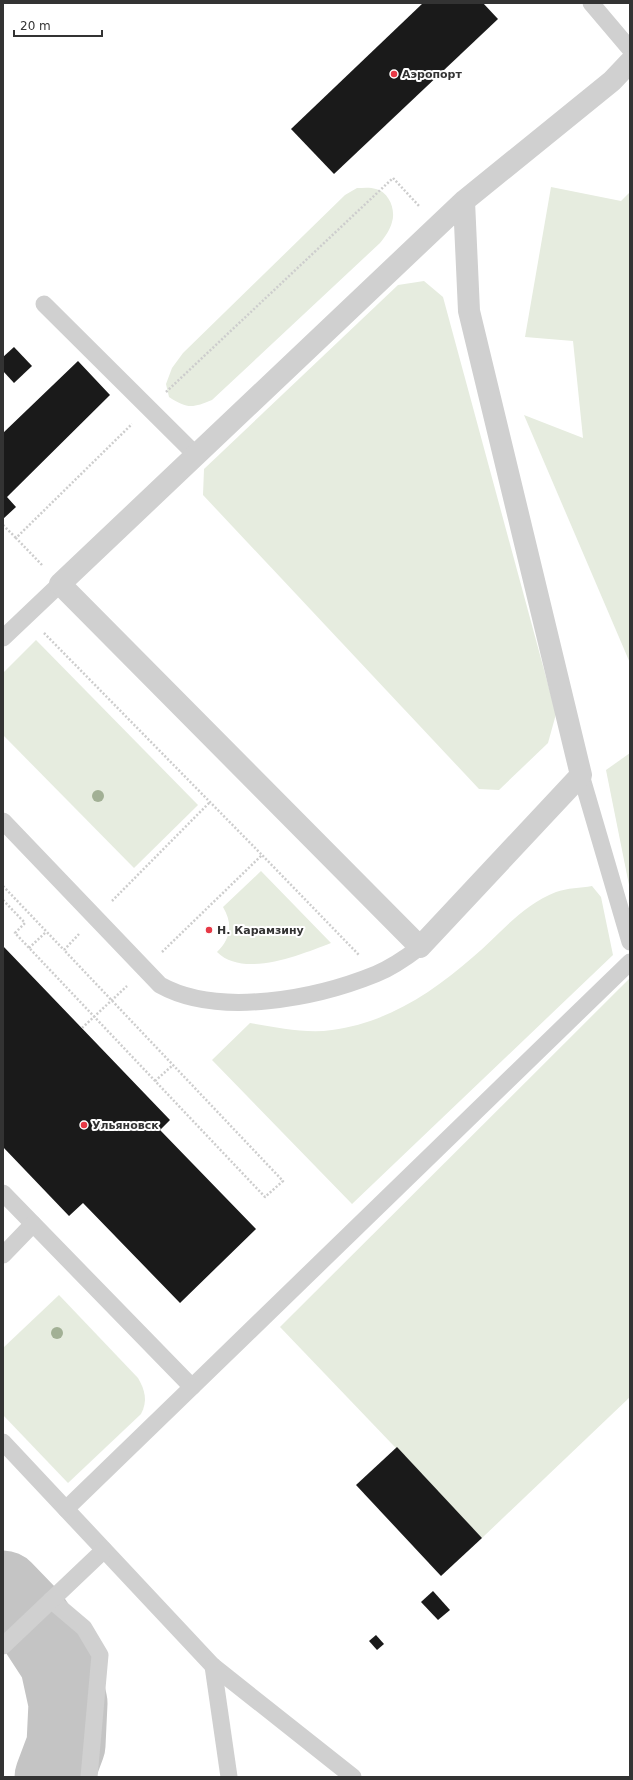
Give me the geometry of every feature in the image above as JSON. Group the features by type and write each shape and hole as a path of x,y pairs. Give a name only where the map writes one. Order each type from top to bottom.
{"street":[{"path":"464,201 469,311 581,775 420,947 60,584 464,201 612,81 630,62"}],"lane":[{"path":"591,3 630,49"},
{"path":"44,304 196,455"},
{"path":"3,638 60,584"},
{"path":"581,775 630,942"},
{"path":"3,821 160,985 170,990 221,1002 268,1000 307,994 338,986 377,973 400,961 420,947"},
{"path":"66,1509 630,962"},
{"path":"3,1193 192,1386"},
{"path":"3,1255 33,1224"},
{"path":"3,1442 213,1666 353,1777"},
{"path":"3,1646 104,1550"},
{"path":"51,1600 84,1628 100,1655 90,1777"},
{"path":"213,1666 229,1777"}],"path":[{"path":"16,538 150,408 393,178 438,226"},
{"path":"3,525 60,584"},
{"path":"26,615 377,973"},
{"path":"64,950 210,802"},
{"path":"82,1028 262,855"},
{"path":"3,886 283,1181 264,1197 15,933 25,923 3,900"},
{"path":"29,948 46,932"},
{"path":"155,1081 173,1065"}],"shaded area":[{"path":"551,187 621,201 630,192 630,663 524,415 583,438 573,341 525,337"},
{"path":"357,188 371,188 381,191 390,202 393,212 392,222 390,228 380,243 212,400 200,405 190,406 181,404 169,397 166,384 172,368 183,353 345,195"},
{"path":"424,281 443,297 556,714 548,743 499,790 479,789 203,495 204,469 398,285"},
{"path":"36,640 198,805 134,868 3,735 3,673"},
{"path":"630,753 630,890 606,770"},
{"path":"261,871 331,943 289,958 257,964 242,964 228,960 217,952 222,947 229,931 228,919 223,907"},
{"path":"592,886 601,897 613,955 352,1204 212,1060 250,1023 291,1030 322,1031 371,1021 390,1013 425,994 441,983 473,957 532,904 556,892"},
{"path":"630,978 630,1397 482,1538 280,1327"},
{"path":"59,1295 138,1378 145,1396 141,1414 68,1483 3,1415 3,1348"}],"building":[{"name":"Аэропорт","path":"423,3 483,3 498,19 334,174 291,129"},
{"path":"14,347 32,366 14,383 3,371 3,357"},
{"path":"78,361 110,395 7,497 16,507 3,519 3,433"},
{"name":"Ульяновск","path":"3,946 170,1120 160,1130 256,1229 180,1303 83,1203 69,1216 3,1147"},
{"path":"397,1447 482,1538 441,1576 356,1485"},
{"path":"433,1591 450,1610 438,1620 421,1602"},
{"path":"376,1635 384,1644 377,1650 369,1641"}],"taxiway":[{"path":"3,1590 31,1619 59,1662 68,1703 66,1745 54,1777"}],"place":[{"name":"Аэропорт","path":"394,74"},
{"name":"Н. Карамзину","path":"209,930"},
{"name":"Ульяновск","path":"84,1125"}]}
